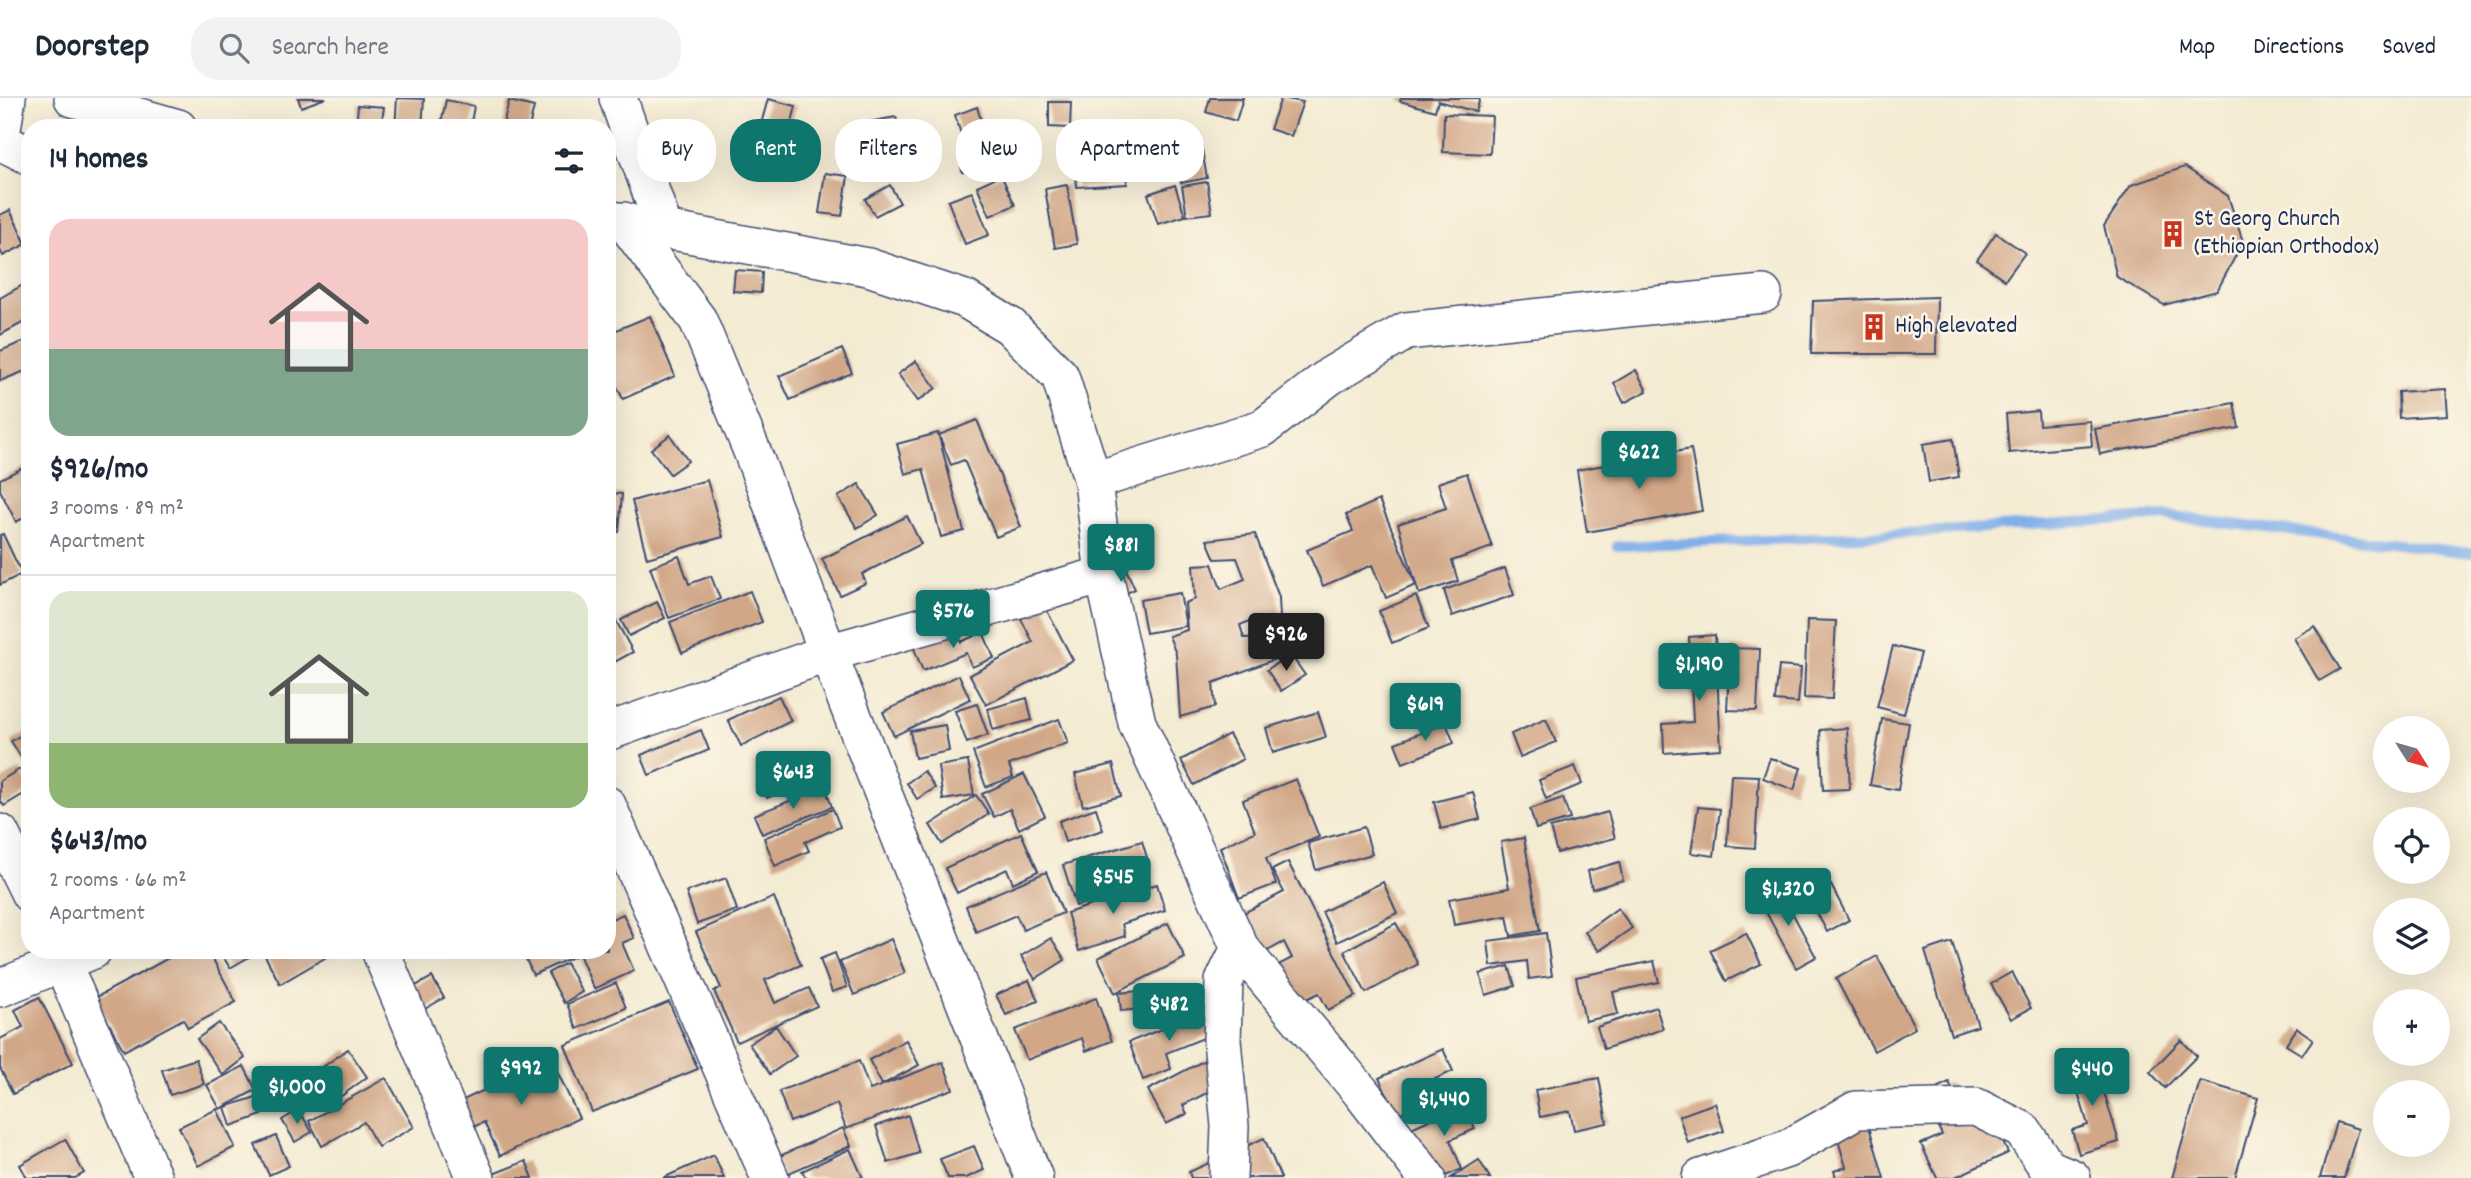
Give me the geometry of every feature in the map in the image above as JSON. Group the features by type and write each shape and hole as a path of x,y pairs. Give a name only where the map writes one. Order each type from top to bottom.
{"street":[{"path":"7,98 0,141 21,152"},
{"path":"72,98 148,119"},
{"path":"141,117 180,98"},
{"path":"618,98 664,229"},
{"path":"616,220 868,267 965,299 1010,326 1060,376 1093,481 1104,575 1137,723 1240,948 1361,1092 1427,1178"},
{"path":"616,220 698,320 752,451 828,653 1034,1178"},
{"path":"1093,481 1263,428 1330,376 1406,331 1763,294"},
{"path":"616,729 828,653 1104,575"},
{"path":"616,826 770,1178"},
{"path":"0,833 21,876"},
{"path":"1228,1178 1230,1126 1222,1040 1224,981 1240,948"},
{"path":"0,988 61,959"},
{"path":"73,959 153,1178"},
{"path":"384,959 476,1178"},
{"path":"1701,1178 1793,1163 1856,1110 1976,1107 2022,1130 2048,1168 2072,1178"}],"building":[{"path":"298,98 326,98 301,107"},
{"path":"397,98 424,99 423,119 396,119"},
{"path":"1210,98 1243,98 1236,121 1206,112"},
{"path":"1281,98 1303,102 1291,136 1270,129"},
{"path":"1401,98 1480,98 1476,112 1438,101 1435,111 1400,101"},
{"path":"768,99 796,106 793,119 762,119"},
{"path":"446,100 474,106 472,119 442,119"},
{"path":"509,101 534,107 531,119 504,119"},
{"path":"1049,102 1071,102 1070,119 1056,119 1056,127 1049,127"},
{"path":"358,105 384,107 382,119 357,119"},
{"path":"977,107 981,119 956,119 955,115"},
{"path":"1444,114 1492,116 1490,154 1443,152"},
{"name":"St Georg Church (Ethiopian Orthodox)","path":"2185,167 2228,196 2243,242 2217,291 2164,305 2117,277 2104,226 2131,185"},
{"path":"825,173 835,174 835,182 847,182 842,216 819,213"},
{"path":"986,182 1004,182 1015,205 990,216 977,186"},
{"path":"1076,182 1127,182 1127,184 1077,187"},
{"path":"1207,182 1212,213 1187,216 1182,186"},
{"path":"890,185 900,203 875,216 865,199"},
{"path":"1067,185 1077,244 1055,248 1045,189"},
{"path":"1175,185 1185,216 1158,224 1148,194"},
{"path":"972,192 989,235 965,244 948,201"},
{"path":"10,210 21,233 21,247 3,256 0,250 0,215"},
{"path":"1996,233 2025,253 2005,280 1977,260"},
{"path":"735,270 762,272 761,293 733,291"},
{"path":"21,286 21,324 0,335 0,298"},
{"name":"High elevated","path":"1937,297 1936,354 1811,354 1813,301"},
{"path":"650,316 675,376 623,399 616,385 616,330"},
{"path":"21,343 21,373 0,381 0,351"},
{"path":"842,349 852,373 790,400 779,376"},
{"path":"916,361 936,388 918,401 898,374"},
{"path":"1636,370 1647,391 1624,403 1614,383"},
{"path":"2445,389 2447,415 2399,418 2398,392"},
{"path":"2234,403 2239,428 2100,454 2095,429"},
{"path":"2038,411 2039,425 2090,421 2092,446 2009,453 2006,414"},
{"path":"977,420 1021,527 996,537 964,460 951,465 939,435"},
{"path":"938,433 964,531 941,537 923,469 905,474 897,444"},
{"path":"670,435 688,461 670,474 651,449"},
{"path":"1953,439 1959,477 1929,482 1923,444"},
{"path":"1691,449 1702,511 1587,532 1577,470"},
{"path":"21,468 21,520 16,522 0,490 0,479"},
{"path":"1467,473 1492,547 1452,561 1458,581 1419,594 1398,524 1446,508 1438,483"},
{"path":"707,480 723,537 647,558 632,501"},
{"path":"859,484 878,515 857,528 838,497"},
{"path":"616,494 622,494 619,532 616,532"},
{"path":"1379,500 1416,585 1386,598 1372,565 1323,586 1307,550 1353,531 1346,515"},
{"path":"907,516 921,544 862,574 866,583 840,595 822,559"},
{"path":"3,534 21,574 0,585 0,535"},
{"path":"1255,534 1279,597 1280,619 1252,620 1240,625 1244,638 1271,637 1278,658 1213,683 1215,707 1180,717 1176,654 1169,636 1187,630 1185,603 1195,599 1193,565 1212,564 1221,589 1245,579 1237,558 1215,559 1207,540"},
{"path":"679,556 689,584 711,576 720,599 669,618 650,567"},
{"path":"1505,568 1514,595 1452,616 1444,590"},
{"path":"1126,569 1135,589 1116,598 1107,578"},
{"path":"750,591 762,622 682,653 670,622"},
{"path":"1180,593 1186,626 1146,633 1140,600"},
{"path":"1416,596 1429,628 1392,643 1379,611"},
{"path":"657,602 665,618 629,636 621,620"},
{"path":"1044,605 1073,660 986,705 970,675 1033,642 1020,617"},
{"path":"1807,620 1836,621 1832,699 1804,698"},
{"path":"616,621 633,652 616,661"},
{"path":"2315,626 2340,669 2319,681 2294,638"},
{"path":"955,628 961,642 983,632 994,658 972,667 966,653 923,671 913,646"},
{"path":"1715,635 1721,749 1664,753 1663,724 1693,722 1689,637"},
{"path":"1893,646 1921,653 1904,714 1877,707"},
{"path":"1730,648 1760,649 1757,711 1727,710"},
{"path":"1290,654 1305,675 1281,691 1267,670"},
{"path":"1779,666 1801,668 1798,703 1775,701"},
{"path":"959,675 970,699 894,736 883,712"},
{"path":"779,696 791,721 741,746 728,720"},
{"path":"1027,698 1032,720 993,730 988,709"},
{"path":"977,704 988,735 967,743 955,711"},
{"path":"1318,712 1326,737 1273,753 1266,728"},
{"path":"1059,719 1068,743 1009,765 1013,777 986,787 973,752"},
{"path":"1546,719 1556,742 1520,757 1511,734"},
{"path":"1882,719 1909,723 1898,790 1870,785"},
{"path":"1446,723 1454,743 1403,763 1395,743"},
{"path":"945,725 949,751 915,758 910,731"},
{"path":"1847,728 1850,789 1823,790 1820,730"},
{"path":"701,730 709,750 649,775 641,755"},
{"path":"1229,734 1243,759 1194,785 1181,760"},
{"path":"21,735 21,757 11,741"},
{"path":"809,755 818,777 767,798 758,776"},
{"path":"1770,758 1801,768 1794,790 1763,778"},
{"path":"968,761 974,795 943,800 938,766"},
{"path":"1113,764 1121,796 1083,806 1075,774"},
{"path":"1575,766 1582,784 1546,799 1539,780"},
{"path":"20,769 21,796 4,806 0,800 0,781"},
{"path":"924,771 935,788 917,799 907,783"},
{"path":"1024,774 1045,816 1019,829 1010,809 994,817 982,794"},
{"path":"1731,775 1759,776 1755,848 1727,846"},
{"path":"1296,779 1319,837 1266,858 1276,884 1239,898 1220,847 1255,832 1243,800"},
{"path":"825,787 832,807 762,834 754,815"},
{"path":"1473,792 1480,819 1441,829 1434,802"},
{"path":"976,795 989,814 942,844 930,825"},
{"path":"1563,798 1570,819 1536,829 1530,809"},
{"path":"1698,807 1720,809 1714,856 1691,853"},
{"path":"1096,808 1103,830 1065,842 1059,821"},
{"path":"833,809 840,827 805,842 809,851 775,866 764,838"},
{"path":"1608,812 1615,838 1557,853 1550,828"},
{"path":"1364,827 1372,854 1316,870 1308,843"},
{"path":"1021,833 1038,871 1013,883 1007,869 957,893 945,868"},
{"path":"1524,838 1540,931 1511,936 1507,916 1454,925 1449,899 1509,888 1501,842"},
{"path":"1142,841 1148,861 1098,877 1104,897 1076,906 1063,865"},
{"path":"1288,862 1356,996 1328,1010 1319,993 1284,1010 1265,972 1292,958 1284,942 1258,956 1238,916 1284,892 1272,870"},
{"path":"1619,862 1623,880 1592,889 1588,871"},
{"path":"1046,872 1063,913 1023,930 1016,915 976,932 966,906"},
{"path":"726,878 737,910 697,924 686,892"},
{"path":"1383,882 1397,913 1337,942 1322,912"},
{"path":"1157,884 1165,910 1122,924 1125,936 1079,951 1067,913"},
{"path":"1831,885 1849,920 1827,932 1809,897"},
{"path":"1779,888 1816,957 1796,968 1759,899"},
{"path":"774,897 801,965 765,980 775,1003 809,988 817,1006 737,1042 714,991 721,988 696,932"},
{"path":"1618,908 1632,928 1599,951 1585,932"},
{"path":"623,914 634,938 622,943 634,971 594,989 581,959 616,959 616,917"},
{"path":"1168,923 1185,958 1115,993 1098,958"},
{"path":"1396,923 1418,964 1366,993 1344,951"},
{"path":"1546,933 1552,976 1529,979 1527,961 1491,966 1488,941"},
{"path":"1746,933 1761,964 1726,981 1710,950"},
{"path":"1051,938 1065,960 1035,979 1021,956"},
{"path":"891,939 905,973 854,995 840,962"},
{"path":"1952,942 1978,1026 1951,1035 1925,951"},
{"path":"835,953 847,987 832,992 820,959"},
{"path":"1877,956 1915,1028 1874,1051 1836,979"},
{"path":"166,959 213,959 236,1002 188,1028 183,1019 124,1051 95,998"},
{"path":"224,959 246,959 230,968"},
{"path":"267,959 323,959 280,984"},
{"path":"526,959 568,959 533,975"},
{"path":"1654,961 1659,982 1613,992 1618,1014 1585,1021 1576,977"},
{"path":"566,963 582,992 564,1003 548,973"},
{"path":"1509,966 1515,986 1486,995 1480,974"},
{"path":"2012,972 2031,1008 2011,1019 1991,984"},
{"path":"432,977 444,998 409,1018 397,996"},
{"path":"1029,980 1038,1001 1006,1015 996,995"},
{"path":"616,983 626,1008 577,1029 567,1004"},
{"path":"1158,989 1160,1007 1121,1011 1119,993"},
{"path":"39,997 73,1063 13,1094 0,1068 0,1039 23,1027 15,1010"},
{"path":"1096,998 1112,1041 1086,1051 1082,1038 1027,1060 1015,1030"},
{"path":"669,1002 698,1069 592,1112 565,1045"},
{"path":"1656,1007 1663,1029 1604,1049 1597,1027"},
{"path":"1207,1011 1216,1033 1166,1053 1171,1069 1143,1080 1129,1042"},
{"path":"219,1023 245,1058 223,1075 197,1039"},
{"path":"776,1026 796,1056 770,1074 749,1044"},
{"path":"2297,1028 2313,1039 2302,1055 2286,1045"},
{"path":"906,1040 919,1065 882,1085 869,1060"},
{"path":"2181,1040 2197,1056 2165,1088 2150,1072"},
{"path":"348,1049 367,1077 336,1100 316,1072"},
{"path":"1443,1049 1453,1071 1415,1088 1421,1104 1396,1115 1379,1078"},
{"path":"1218,1053 1232,1080 1183,1105 1187,1114 1166,1124 1148,1090"},
{"path":"2093,1055 2119,1142 2079,1154 2072,1130 2088,1125 2069,1062"},
{"path":"551,1058 579,1118 500,1156 484,1122 467,1130 455,1104"},
{"path":"196,1059 204,1084 170,1095 162,1070"},
{"path":"859,1061 870,1090 943,1062 953,1089 846,1129 837,1104 790,1122 779,1091"},
{"path":"244,1066 256,1090 220,1109 207,1085"},
{"path":"386,1078 414,1127 378,1147 364,1122 322,1146 309,1121"},
{"path":"1599,1078 1607,1123 1574,1130 1570,1111 1540,1117 1535,1090"},
{"path":"2200,1081 2258,1098 2235,1178 2172,1178"},
{"path":"1949,1082 1968,1125 1991,1116 2008,1153 1953,1178 1937,1178 1921,1144 1942,1135 1923,1094"},
{"path":"256,1097 262,1115 231,1126 225,1107"},
{"path":"1715,1103 1724,1131 1688,1143 1679,1116"},
{"path":"1465,1104 1475,1129 1450,1140 1462,1169 1441,1178 1411,1128"},
{"path":"217,1109 235,1147 198,1166 179,1127"},
{"path":"299,1110 312,1132 295,1142 282,1120"},
{"path":"1864,1110 1884,1178 1836,1178 1834,1171 1846,1167 1832,1120"},
{"path":"908,1115 919,1153 888,1163 876,1126"},
{"path":"2336,1122 2358,1129 2344,1178 2320,1178"},
{"path":"843,1128 851,1146 782,1176 775,1158"},
{"path":"276,1136 289,1166 269,1175 255,1145"},
{"path":"1264,1138 1281,1178 1191,1178 1189,1172"},
{"path":"65,1139 84,1173 75,1178 27,1178 20,1165"},
{"path":"974,1146 984,1170 966,1178 948,1178 940,1159"},
{"path":"850,1149 863,1178 806,1178 802,1171"},
{"path":"714,1155 724,1178 663,1178"},
{"path":"1479,1160 1490,1178 1451,1178"},
{"path":"526,1161 533,1178 483,1178"}],"waterway":[{"path":"1617,546 1882,535 2167,516 2471,553"}],"place":[{"name":"St Georg Church (Ethiopian Orthodox)","path":"2173,234"},
{"name":"High elevated","path":"1874,327"}]}
